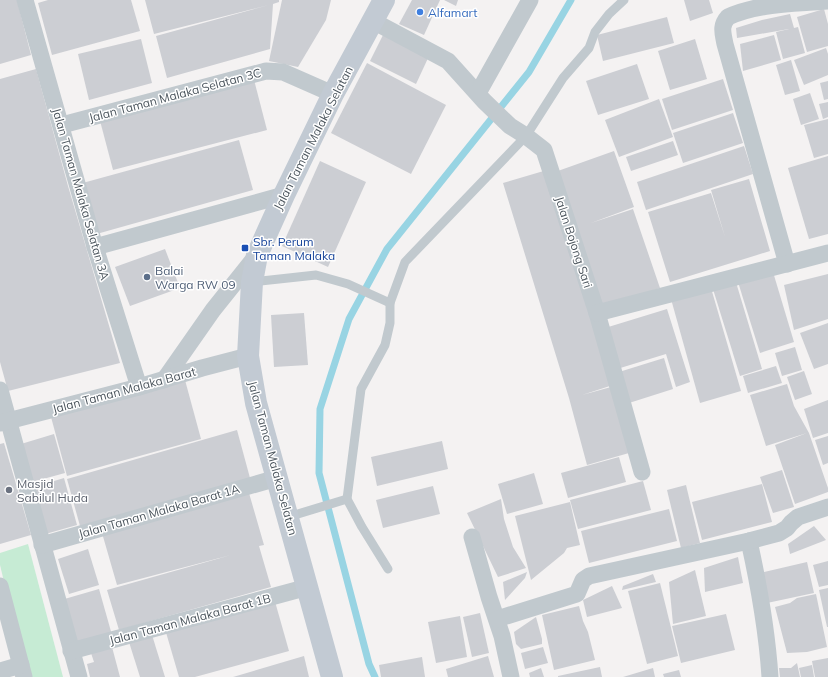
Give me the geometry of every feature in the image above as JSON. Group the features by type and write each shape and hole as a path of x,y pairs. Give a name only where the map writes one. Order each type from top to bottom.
{"street":[{"name":"Jalan Taman Malaka Selatan","path":"332,677 256,403 248,356 252,282 257,254 284,195 333,94 374,21 384,0"},
{"path":"481,97 530,0"},
{"name":"Jalan Taman Malaka Selatan 3A","path":"28,1 95,246 139,387"},
{"path":"787,264 722,30 728,17 756,9 777,5 828,1"},
{"name":"Jalan Bojong Sari","path":"374,21 448,61 510,126 544,150 596,313 642,472"},
{"name":"Jalan Taman Malaka Selatan 3C","path":"62,125 266,71 283,72 333,94"},
{"path":"95,246 284,195"},
{"path":"596,313 828,253"},
{"path":"164,380 213,310 257,254"},
{"name":"Jalan Taman Malaka Barat","path":"4,422 139,387 248,356"},
{"path":"0,390 4,422 42,545 79,677"},
{"name":"Jalan Taman Malaka Barat 1A","path":"42,545 277,478"},
{"path":"497,619 577,594 583,580 589,576 749,541 783,531 798,517 828,507"},
{"path":"472,537 502,636 511,677"},
{"path":"749,541 755,568 766,638 770,677"},
{"path":"0,586 23,671 0,671"},
{"name":"Jalan Taman Malaka Barat 1B","path":"71,651 308,587"}],"lane":[{"path":"388,569 362,527 347,499 361,389 385,345 390,323 390,303 405,262 526,136 563,78 589,48 595,32 609,14 624,0"},
{"path":"252,282 316,275 348,284 390,303"},
{"path":"288,517 347,499"}],"green space":[{"path":"28,544 63,677 27,677 0,565 0,553"}],"building":[{"path":"0,0 17,0 31,55 0,64"},
{"path":"48,0 131,0 140,31 52,55 38,3"},
{"path":"145,0 279,0 279,2 273,4 270,49 167,78 156,36 269,5 154,34"},
{"path":"282,0 331,0 326,20 298,67 269,61"},
{"name":"Alfamart","path":"412,0 440,0 424,35 399,24"},
{"path":"444,0 458,0 456,6"},
{"path":"684,0 709,0 713,13 690,21"},
{"path":"824,9 828,24 828,46 807,52 797,17"},
{"path":"790,14 794,28 798,27 805,53 783,59 776,32 789,29 737,38 736,28 762,20"},
{"path":"667,17 674,43 603,61 597,35"},
{"path":"384,33 429,56 416,84 370,61"},
{"path":"774,35 781,60 743,71 740,44"},
{"path":"141,39 152,83 89,100 78,54"},
{"path":"695,39 707,79 670,90 658,51"},
{"path":"826,48 828,54 828,75 804,85 794,60"},
{"path":"791,60 800,91 785,95 776,65"},
{"path":"367,63 446,105 411,174 331,133"},
{"path":"637,64 649,99 598,115 586,81"},
{"path":"36,69 68,186 120,363 8,391 0,362 0,79"},
{"path":"253,76 267,130 113,170 99,117"},
{"path":"723,79 733,110 672,130 662,99"},
{"path":"828,81 828,99 824,100 820,83"},
{"path":"810,93 819,119 801,125 793,99"},
{"path":"659,99 673,137 619,157 605,120"},
{"path":"828,102 828,117 823,119 819,104"},
{"path":"733,113 743,143 683,163 673,133"},
{"path":"828,119 828,154 814,158 804,125"},
{"path":"239,140 253,190 93,235 79,184"},
{"path":"673,141 678,155 631,171 626,157"},
{"path":"744,146 753,174 646,210 637,182"},
{"path":"614,151 634,207 591,223 633,209 660,288 601,308 555,172"},
{"path":"828,156 828,234 809,239 788,168"},
{"path":"320,161 366,182 328,267 282,246"},
{"path":"547,170 613,385 582,395 611,387 629,453 587,465 569,398 503,183"},
{"path":"749,179 770,251 670,282 648,212 711,193 725,237 711,190"},
{"name":"Balai Warga RW 09","path":"165,249 180,288 130,306 115,267"},
{"path":"773,272 794,342 760,353 738,282"},
{"path":"828,274 828,319 794,330 784,285"},
{"path":"735,279 762,369 740,376 712,286"},
{"path":"711,288 741,391 700,403 671,299"},
{"path":"667,309 690,382 676,387 666,354 617,369 605,328"},
{"path":"304,313 308,365 274,367 271,315"},
{"path":"828,323 828,364 814,369 800,333"},
{"path":"795,347 802,370 782,376 775,353"},
{"path":"664,358 673,389 629,403 619,372"},
{"path":"776,366 782,383 748,393 743,376"},
{"path":"804,371 812,394 795,400 787,377"},
{"path":"185,380 201,439 67,476 51,417"},
{"path":"787,384 794,406 809,433 828,488 828,492 795,504 775,445 807,433 766,446 750,395"},
{"path":"828,400 828,433 813,438 804,409"},
{"path":"237,430 250,478 80,526 67,479"},
{"path":"54,434 65,473 32,482 21,444"},
{"path":"828,436 828,463 823,465 815,440"},
{"path":"442,441 448,469 377,486 371,457"},
{"name":"Masjid Sabilul Huda","path":"4,443 31,535 0,544 0,444"},
{"path":"619,457 626,482 568,498 561,473"},
{"path":"782,470 794,507 773,513 760,477"},
{"path":"534,473 543,504 507,514 498,484"},
{"path":"64,478 77,525 42,535 28,489"},
{"path":"643,481 651,510 578,529 570,500"},
{"path":"762,484 772,522 702,540 692,502"},
{"path":"686,485 700,543 681,548 667,490"},
{"path":"433,486 440,514 383,528 376,500"},
{"path":"249,493 264,545 259,546 271,587 119,630 107,590 231,555 117,585 102,533"},
{"path":"501,499 504,519 513,547 526,568 498,577 467,513"},
{"path":"570,502 580,545 567,548 564,553 531,580 515,516"},
{"path":"669,509 677,541 589,563 581,531"},
{"path":"814,526 826,540 790,554 788,544"},
{"path":"88,549 99,585 69,594 58,559"},
{"path":"738,557 743,583 705,592 704,568"},
{"path":"828,561 828,585 819,587 813,565"},
{"path":"807,562 814,593 767,603 760,573"},
{"path":"695,570 706,616 673,624 669,582"},
{"path":"527,572 525,578 505,600 503,582"},
{"path":"653,574 656,582 622,590 623,586"},
{"path":"660,583 678,656 647,664 628,591"},
{"path":"612,586 622,608 587,617 583,600"},
{"path":"828,588 828,627 827,627 819,590"},
{"path":"99,589 112,635 75,646 61,600"},
{"path":"816,594 827,647 807,652 787,653 775,607 790,603 797,598"},
{"path":"274,598 289,651 195,677 179,677 165,629"},
{"path":"579,606 588,632 595,660 554,670 542,615"},
{"path":"480,613 489,653 472,657 463,617"},
{"path":"726,614 735,650 681,663 672,626"},
{"path":"460,616 467,657 436,663 428,622"},
{"path":"536,617 542,644 521,649 516,644 514,632"},
{"path":"152,635 165,677 140,677 129,642"},
{"path":"112,647 120,677 90,677 87,664 94,662 91,653"},
{"path":"543,647 548,663 525,669 521,653"},
{"path":"304,656 309,677 233,677"},
{"path":"488,656 494,677 448,677 446,669"},
{"path":"422,657 425,677 381,677 379,665"},
{"path":"828,658 828,677 815,677 812,661"},
{"path":"797,663 800,677 780,677 779,668 791,668"},
{"path":"812,665 814,677 801,677 799,668"},
{"path":"600,667 602,677 558,677 558,676"},
{"path":"541,668 544,677 530,677 529,673"},
{"path":"653,668 655,677 623,677"},
{"path":"679,670 681,677 664,677 663,674"}],"waterway":[{"path":"375,677 369,664 319,473 320,409 349,319 387,249 529,72 571,0"}],"place":[{"name":"Alfamart","path":"420,12"},
{"name":"Sbr. Perum Taman Malaka","path":"245,248"},
{"name":"Balai Warga RW 09","path":"147,277"},
{"name":"Masjid Sabilul Huda","path":"9,490"}]}
